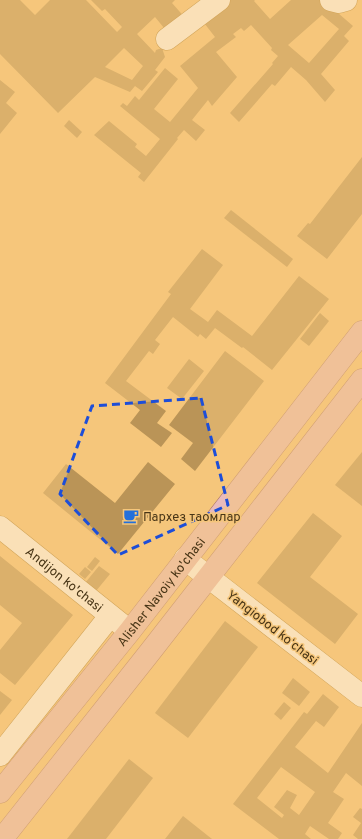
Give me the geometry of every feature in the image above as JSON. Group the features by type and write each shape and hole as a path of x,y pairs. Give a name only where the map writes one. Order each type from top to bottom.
{"main road":[{"name":"Alisher Navoiy ko'chasi","path":"0,792 130,631 362,332"},
{"path":"2,839 362,380"}],"street":[{"path":"167,39 219,0"},
{"path":"332,0 339,2 346,0"},
{"name":"Andijon ko'chasi","path":"0,527 130,631"},
{"name":"Yangiobod koʻchasi","path":"185,559 362,696"},
{"path":"0,756 110,616"}],"highlighted area":[{"path":"201,398 228,505 118,555 60,494 92,406"}],"building":[{"path":"0,0 20,0 35,15 50,0 86,0 117,32 122,27 105,9 102,11 91,0 175,0 172,3 187,20 169,34 155,17 137,34 155,53 156,50 162,48 165,57 155,70 158,72 142,91 135,86 130,92 95,77 58,113 0,54","holes":["124,48 143,66 132,80 105,67"]},
{"path":"224,0 255,0 254,1 270,19 291,0 323,0 353,26 344,36 349,41 321,74 335,90 325,102 306,80 291,67 275,86 272,84 239,122 230,113 273,64 272,63 278,56 271,50 272,48 251,25 244,31 241,28 233,34 236,37 216,52 237,77 212,106 208,100 192,120 205,130 196,141 184,130 144,182 138,177 141,173 94,135 109,121 137,144 135,147 146,156 160,139 120,106 123,103 127,106 135,96 139,100 165,68 178,79 154,109 170,122 198,88 180,66 215,37 201,19","holes":["322,15 339,29 309,63 288,45"]},
{"path":"0,80 15,92 6,103 17,113 0,134"},
{"path":"69,120 82,132 77,138 64,126"},
{"path":"362,157 362,214 327,259 297,236 308,223 310,224"},
{"path":"231,210 293,259 287,267 224,218"},
{"path":"202,249 223,265 190,309 208,322 217,310 252,336 299,276 329,299 272,370 243,347 242,348 215,328 206,339 200,334 198,337 173,317 155,340 160,344 153,354 149,351 126,381 166,411 157,423 172,433 161,447 130,423 140,410 105,383 171,294 168,292"},
{"path":"320,313 329,321 309,346 300,339"},
{"path":"225,351 264,381 195,471 181,459 193,443 169,425"},
{"path":"189,359 204,371 182,399 167,388"},
{"path":"362,452 362,506 335,485"},
{"path":"148,462 175,484 118,554 43,493 66,464 115,503"},
{"path":"313,513 342,536 310,577 358,614 335,644 257,583"},
{"path":"0,556 73,615 15,685 0,673 0,650 22,623 0,605"},
{"path":"95,557 100,561 92,571 87,567"},
{"path":"99,566 110,574 96,591 85,583"},
{"path":"85,567 91,572 85,579 79,574"},
{"path":"225,621 258,647 188,738 155,713"},
{"path":"293,678 310,692 299,706 282,693"},
{"path":"0,691 12,700 0,715"},
{"path":"323,694 339,707 324,727 316,721 295,747 328,773 362,723 362,786 346,773 333,792 344,799 328,823 342,833 338,839 329,839 310,826 305,834 311,839 279,839 233,804 304,712 307,714","holes":["281,767 315,792 299,815 290,808 297,795 287,790 274,807 284,815 282,818 257,798"]},
{"path":"284,702 291,708 281,720 274,714"},
{"path":"129,759 153,778 106,839 67,839"},
{"path":"360,808 362,809 362,839 358,839 353,835 361,823 353,817"},
{"path":"183,816 212,839 165,839"}],"place":[{"name":"Пархез таомлар","path":"131,516"}]}
